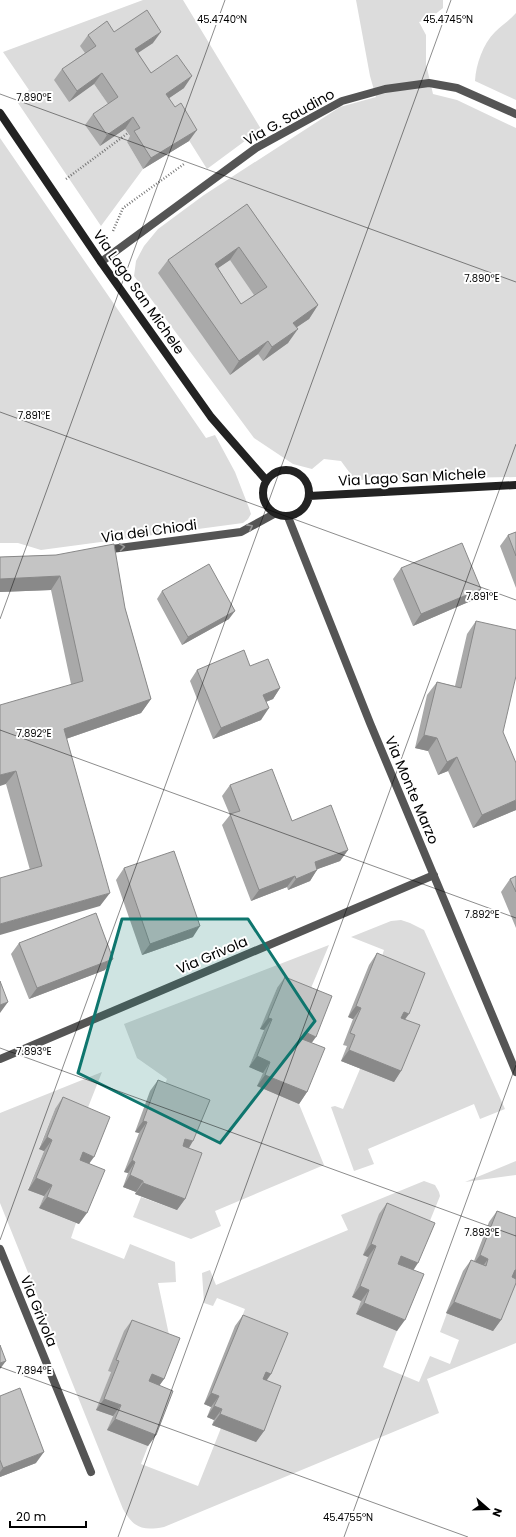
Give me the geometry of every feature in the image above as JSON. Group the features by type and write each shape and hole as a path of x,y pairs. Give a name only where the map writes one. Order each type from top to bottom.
{"main road":[{"name":"Via Lago San Michele","path":"0,113 101,262 211,417 266,480"},
{"path":"279,470 286,470 294,471 301,475 309,488 309,496 307,503 302,510 288,517 274,514 264,502 262,495 266,480 279,470"},
{"name":"Via Lago San Michele","path":"309,496 516,485"}],"street":[{"name":"Via G. Saudino","path":"101,262 256,148 342,101 385,89 429,83 457,88 516,114"},
{"name":"Via dei Chiodi","path":"94,551 241,532 274,514"},
{"name":"Via Monte Marzo","path":"288,517 370,723 516,1072"},
{"name":"Via Grivola","path":"0,1059 434,875"},
{"name":"Via Grivola","path":"0,1249 91,1472"}],"path":[{"path":"52,190 128,133"},
{"path":"112,232 123,208 184,164"}],"highlighted area":[{"path":"122,919 248,919 315,1021 220,1143 78,1073"}],"shaded area":[{"path":"143,0 183,0 261,129 207,169 173,115 144,84 88,57 69,102 94,84 111,108 100,146 125,129 132,139 127,142 143,169 101,226 16,100 29,90 3,52"},
{"path":"356,0 443,0 443,8 429,19 419,22 426,35 426,64 433,94 457,100 516,128 516,477 355,480 341,461 324,459 312,469 293,464 254,438 134,276 136,261 144,246 158,229 204,195 340,107 376,97 370,76"},
{"path":"516,13 516,100 475,81 479,61 487,42 495,32"},
{"path":"0,138 206,438 215,435 235,472 251,514 243,523 41,550 18,543 0,543"},
{"path":"401,920 424,930 505,1109 480,1119 474,1104 368,1149 374,1164 354,1171 331,1107 335,1106 343,1109 360,1069 378,968 384,950 351,937 391,921"},
{"path":"329,945 306,1000 277,988 261,1029 264,1030 249,1067 263,1073 299,1104 324,1165 215,1211 221,1226 191,1239 133,1217 141,1197 177,1210 161,1095 167,1079 137,1058 124,1024"},
{"path":"102,1072 83,1120 55,1109 39,1148 44,1151 28,1189 44,1196 39,1208 76,1223 71,1238 124,1259 130,1244 175,1262 176,1282 158,1283 172,1349 111,1372 97,1410 113,1416 108,1430 148,1446 141,1464 198,1486 221,1428 256,1442 238,1327 245,1309 217,1298 213,1306 204,1303 202,1273 210,1270 216,1285 348,1230 341,1215 424,1181 435,1185 440,1196 425,1233 368,1257 352,1297 361,1301 356,1314 397,1331 383,1367 419,1382 430,1356 450,1364 459,1340 440,1332 447,1313 507,1281 516,1284 516,1343 427,1379 439,1413 164,1527 150,1529 139,1527 131,1520 123,1509 0,1203 0,1113"},
{"path":"516,1161 516,1175 465,1182"}],"building":[{"path":"147,10 161,32 135,49 151,73 177,55 192,76 166,94 175,107 181,103 197,130 151,158 134,131 140,128 133,117 107,135 93,114 118,97 102,73 77,91 62,69 96,46 88,35 107,21 114,32"},
{"path":"247,204 318,305 293,323 298,329 272,347 268,341 239,361 168,260","holes":["239,247 267,287 241,304 215,264"]},
{"path":"516,532 516,556 508,535"},
{"path":"462,543 481,589 421,614 401,568"},
{"path":"114,544 125,608 151,699 64,729 110,893 0,924 0,878 42,866 16,771 0,775 0,705 83,681 60,576 0,579 0,557 56,555"},
{"path":"209,564 235,611 188,637 162,591"},
{"path":"476,621 516,630 516,676 503,732 516,763 516,800 482,815 457,757 447,762 437,738 424,735 437,682 461,688"},
{"path":"244,650 250,666 268,659 280,688 263,695 269,708 221,728 197,670"},
{"path":"272,769 292,821 331,805 348,850 315,862 317,870 296,879 295,876 259,890 230,814 240,811 230,785"},
{"path":"174,851 200,926 150,944 124,868"},
{"path":"516,876 516,892 510,879"},
{"path":"96,913 113,959 37,988 19,943"},
{"path":"377,953 425,973 409,1014 404,1012 401,1018 420,1025 401,1071 349,1050 355,1035 350,1033 361,1008 356,1006"},
{"path":"285,977 332,996 316,1037 305,1032 302,1039 325,1048 307,1092 265,1075 270,1062 257,1056 272,1019 268,1018"},
{"path":"0,981 8,1002 0,1005"},
{"path":"158,1080 210,1100 193,1141 185,1139 183,1146 202,1153 185,1199 143,1183 143,1181 130,1175 135,1162 132,1160 147,1122 143,1121"},
{"path":"63,1097 110,1117 94,1157 83,1152 80,1160 105,1170 87,1213 47,1197 52,1185 36,1178 52,1140 47,1137"},
{"path":"387,1203 435,1223 418,1263 401,1256 398,1264 424,1274 405,1320 364,1303 369,1290 360,1286 376,1246 371,1244"},
{"path":"497,1211 516,1218 516,1270 512,1277 516,1279 516,1283 501,1320 454,1302 471,1260 486,1266 488,1259 480,1255"},
{"path":"243,1315 288,1333 271,1374 266,1372 263,1379 281,1386 264,1431 220,1414 222,1409 214,1406 219,1396 211,1393"},
{"path":"132,1320 180,1338 164,1379 152,1374 149,1381 173,1391 156,1435 115,1419 121,1405 104,1399 119,1361 116,1360"},
{"path":"0,1345 6,1361 0,1363"},
{"path":"20,1388 44,1452 3,1468 0,1460 0,1396"}]}
